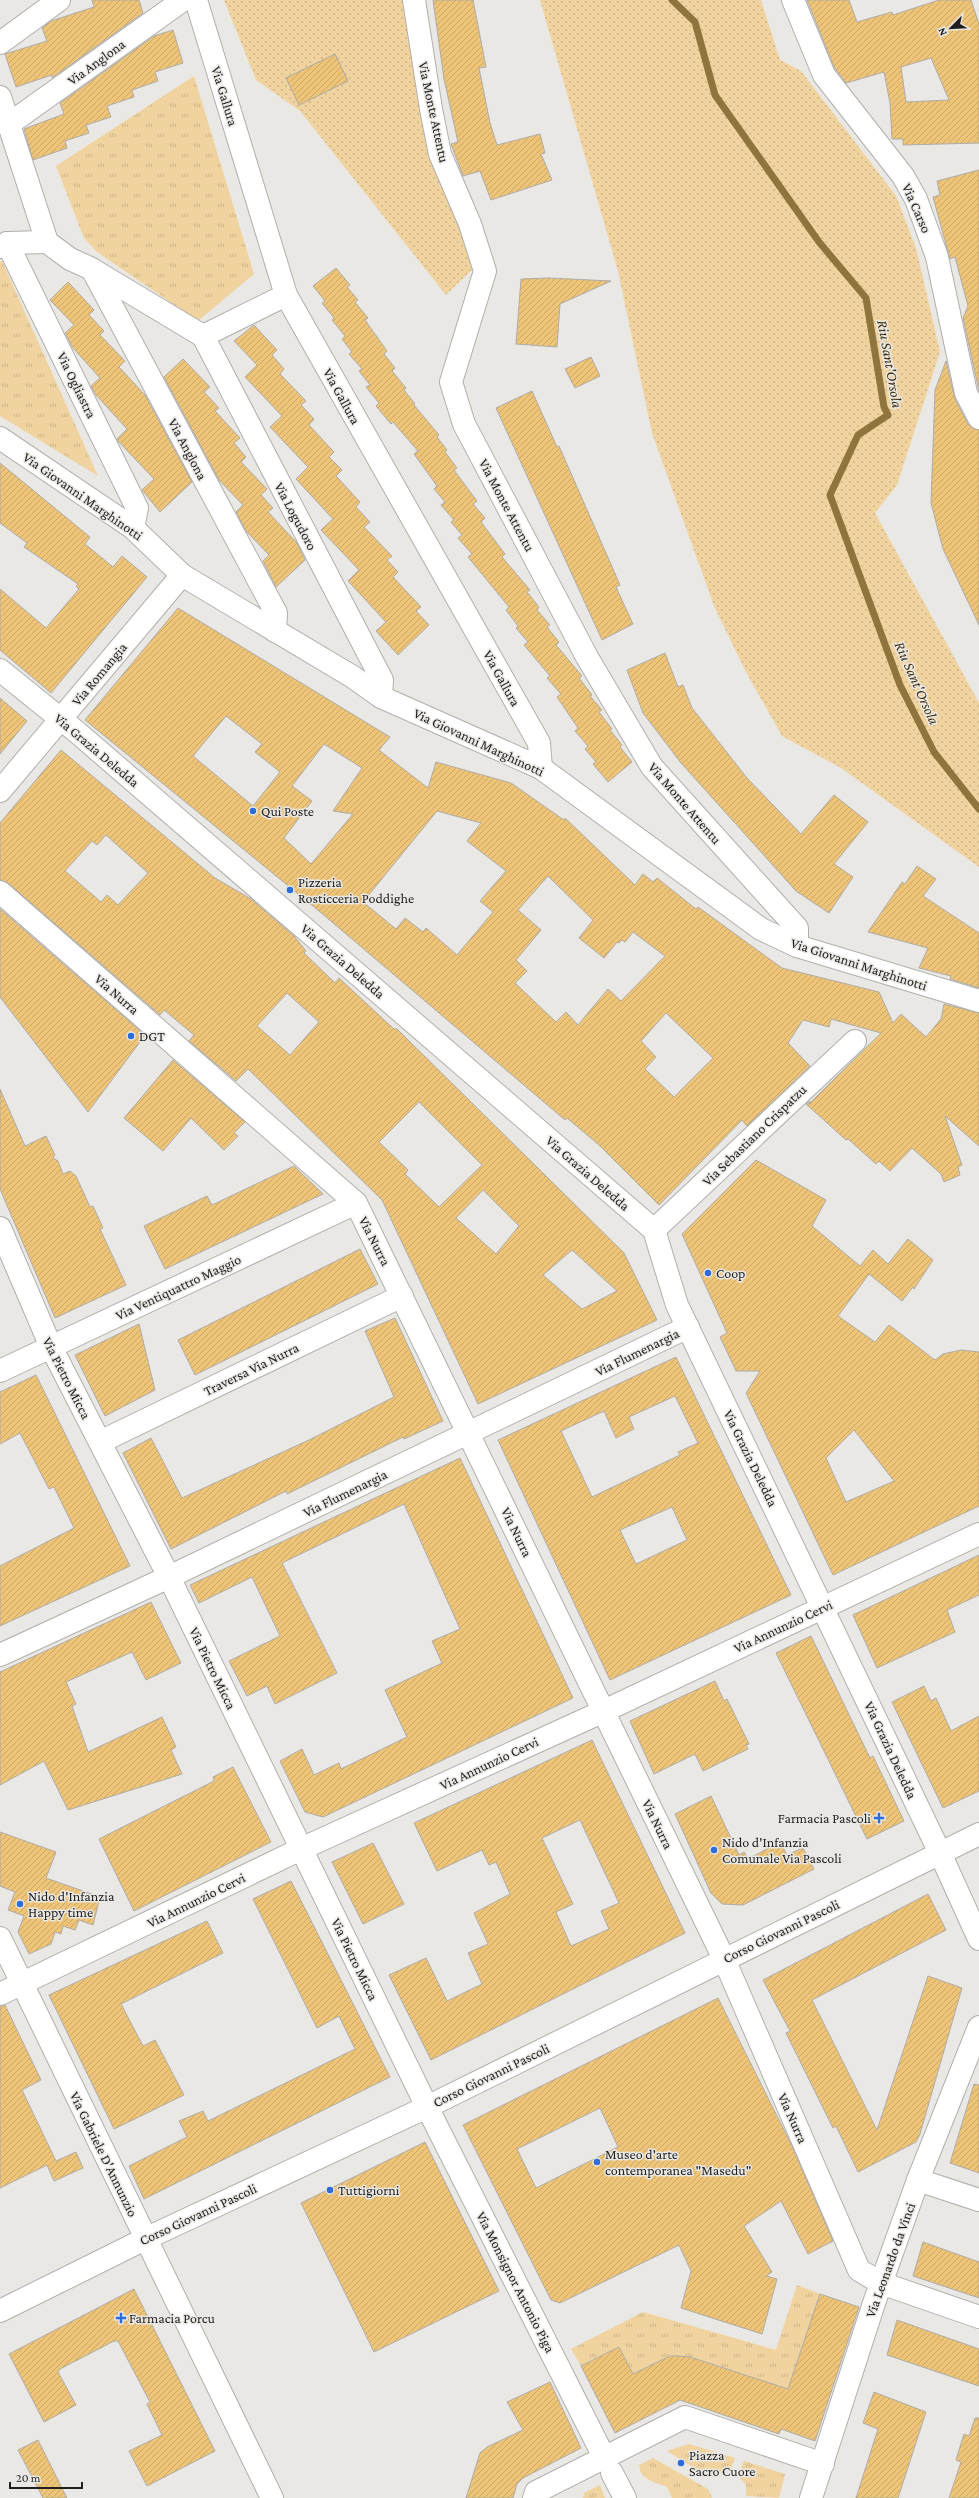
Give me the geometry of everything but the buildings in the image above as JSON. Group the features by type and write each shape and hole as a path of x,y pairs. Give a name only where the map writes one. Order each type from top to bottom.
{"street":[{"path":"0,42 59,0"},
{"name":"Via Anglona","path":"9,124 182,0"},
{"name":"Via Gallura","path":"196,0 286,295 539,743 541,768"},
{"name":"Via Monte Attentu","path":"414,0 431,109 440,154 470,224 485,271 451,382 464,424 587,657 652,767 797,928 797,946"},
{"name":"Via Carso","path":"793,0 824,75 903,176 916,199 937,256 966,393 979,418"},
{"path":"0,97 47,242 70,259 92,269 202,336 286,295"},
{"name":"Via Ogliastra","path":"47,242 4,245 138,508 133,528"},
{"name":"Via Anglona","path":"92,269 276,613 275,631"},
{"name":"Via Logudoro","path":"202,336 382,680 381,697"},
{"name":"Via Giovanni Marghinotti","path":"0,438 133,528 182,575 353,677 381,697 541,768 761,929 797,946 979,1001"},
{"name":"Via Romangia","path":"0,791 182,575"},
{"name":"Via Grazia Deledda","path":"0,670 62,719 654,1230 677,1305 940,1853"},
{"name":"Via Nurra","path":"0,892 356,1203 724,1959 859,2270 882,2283 979,2317"},
{"name":"Via Sebastiano Crispatzu","path":"654,1230 855,1041"},
{"name":"Via Ventiquattro Maggio","path":"0,1371 356,1203"},
{"name":"Via Pietro Micca","path":"0,1228 51,1347 169,1577 426,2107"},
{"name":"Traversa Via Nurra","path":"100,1442 402,1296"},
{"name":"Via Flumenargia","path":"0,1655 169,1577 688,1327"},
{"name":"Via Annunzio Cervi","path":"0,1994 301,1850 604,1711 979,1534"},
{"name":"Corso Giovanni Pascoli","path":"0,2311 145,2239 426,2107 979,1834"},
{"path":"940,1853 979,1939"},
{"name":"Via Gabriele D'Annunzio","path":"0,1938 272,2498"},
{"name":"Via Leonardo da Vinci","path":"811,2498 882,2283 918,2180 979,2027"},
{"name":"Via Monsignor Antonio Piga","path":"426,2107 608,2465"},
{"path":"918,2180 979,2200"},
{"path":"534,2498 536,2492 608,2465 685,2417 823,2464"},
{"path":"608,2465 625,2498"}],"green space":[{"path":"224,0 404,0 427,150 476,266 446,295 300,111 256,80"},
{"path":"540,0 761,0 780,60 801,71 896,196 916,248 940,352 897,485 875,513 979,703 979,867 841,768 782,736 746,672 714,606 652,433 618,271"},
{"path":"194,76 254,274 198,321 97,252 84,238 56,166"},
{"path":"2,261 98,476 0,416 0,262"},
{"path":"797,2285 820,2294 796,2392 690,2357 672,2357 664,2359 625,2379 619,2348 581,2366 571,2349 643,2312 776,2350"},
{"path":"689,2444 735,2458 731,2469 710,2478 667,2451"},
{"path":"653,2458 708,2489 712,2498 672,2498 667,2487 649,2480 640,2470 639,2465"},
{"path":"744,2461 785,2474 779,2498 746,2496 746,2485 738,2476"},
{"path":"600,2485 605,2498 583,2498 584,2493"}],"waterway":[{"name":"Riu Sant'Orsola","path":"672,0 695,22 715,95 819,242 866,298 884,407 888,415 858,435 830,495 900,685 934,752 979,809"}],"place":[{"name":"Qui Poste","path":"253,811"},
{"name":"Pizzeria Rosticceria Poddighe","path":"290,890"},
{"name":"DGT","path":"131,1036"},
{"name":"Coop","path":"708,1273"},
{"name":"Farmacia Pascoli","path":"879,1818"},
{"name":"Nido d'Infanzia Comunale Via Pascoli","path":"714,1850"},
{"name":"Nido d'Infanzia Happy time","path":"20,1904"},
{"name":"Museo d'arte contemporanea \"Masedu\"","path":"597,2162"},
{"name":"Tuttigiorni","path":"330,2190"},
{"name":"Farmacia Porcu","path":"121,2318"},
{"name":"Piazza Sacro Cuore","path":"681,2463"}]}
